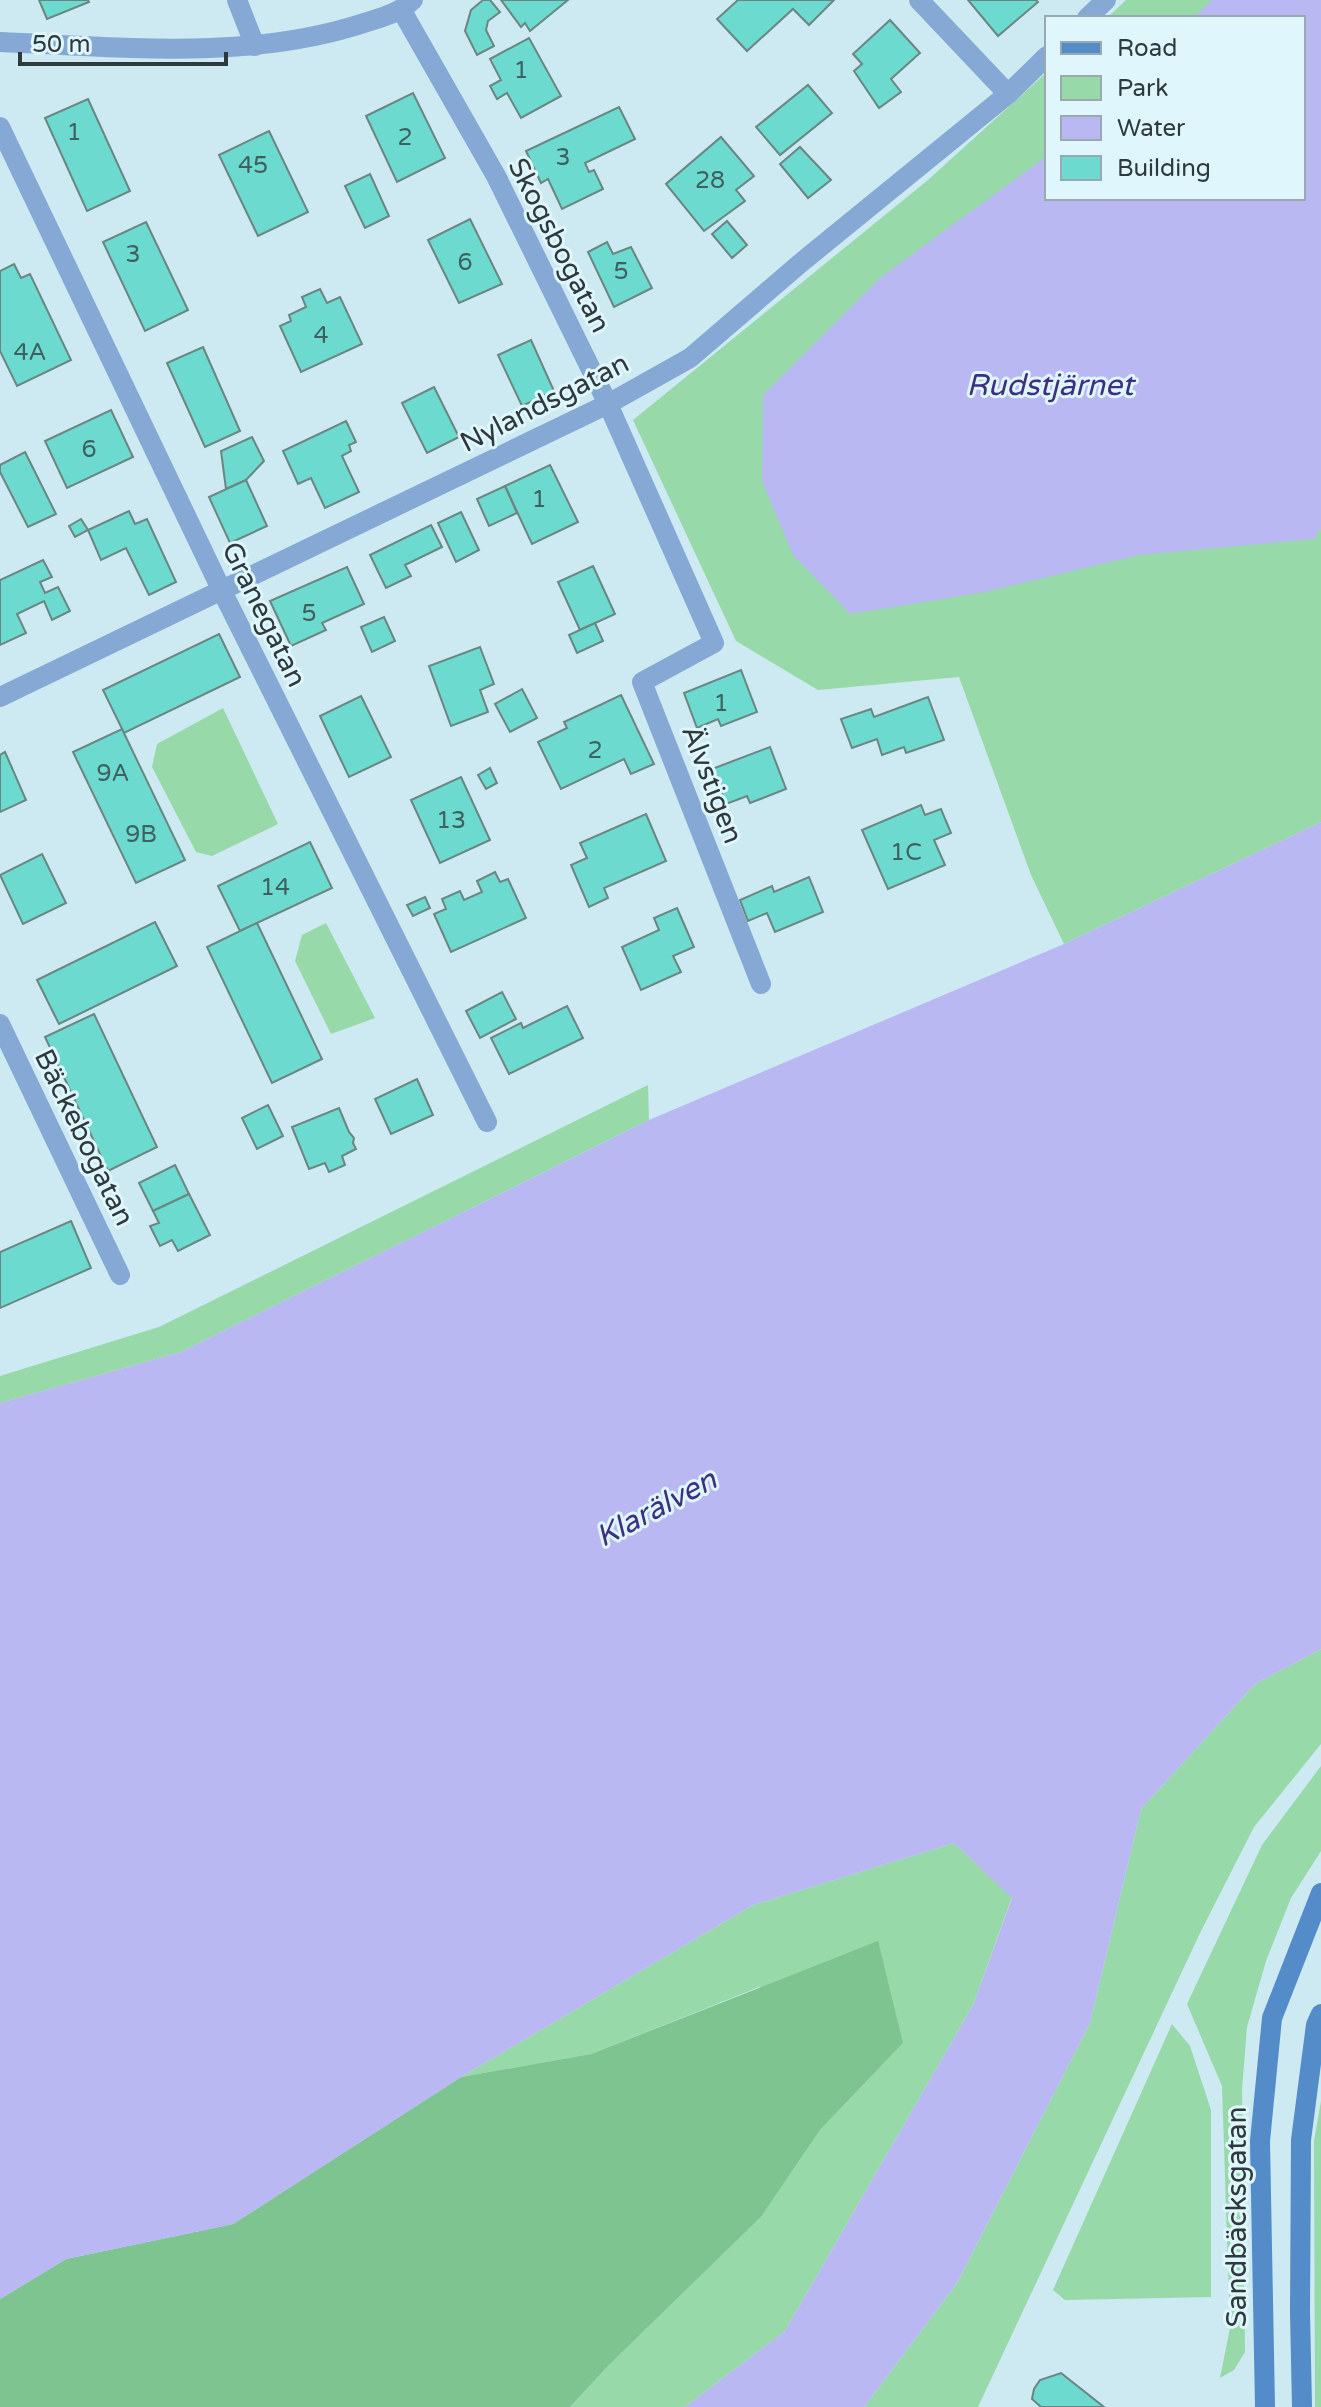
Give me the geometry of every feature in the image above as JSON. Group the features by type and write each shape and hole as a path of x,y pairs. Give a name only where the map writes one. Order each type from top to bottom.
{"street":[{"path":"237,0 255,46"},
{"path":"919,0 1008,94"},
{"path":"1089,16 1106,0"},
{"path":"0,42 131,49 255,46 331,34 407,5"},
{"name":"Skogsbogatan","path":"407,5 496,176 608,404 714,643"},
{"name":"Nylandsgatan","path":"0,697 608,404 690,358 803,261 1008,94 1045,58"},
{"name":"Granegatan","path":"0,127 222,591 487,1122"},
{"name":"Älvstigen","path":"714,643 642,682 761,984"},
{"name":"Bäckebogatan","path":"0,1024 120,1275"},
{"name":"Sandbäcksgatan","path":"1265,2407 1260,2141 1272,2018 1321,1893"},
{"path":"1302,2407 1301,2140 1316,2025 1321,2014"}],"green space":[{"path":"1126,0 1321,0 1321,822 1064,944 1031,875 959,677 818,690 736,641 633,420 928,180 1045,74 1045,200 1305,200 1305,16 1109,16"},
{"path":"223,708 278,824 212,856 196,852 152,767 157,744"},
{"path":"326,923 375,1018 331,1034 295,961 302,935"},
{"path":"648,1085 649,1120 181,1352 0,1403 0,1376 159,1327"},
{"path":"1321,1649 1321,1744 1254,1827 1200,1933 978,2407 864,2407 957,2283 1090,2023 1141,1809 1255,1684"},
{"path":"1321,1766 1321,1851 1291,1898 1266,1961 1247,2027 1242,2090 1245,2352 1234,2370 1220,2378 1230,2328 1222,2086 1187,2004 1262,1845"},
{"path":"954,1843 1012,1897 973,2005 785,2331 685,2407 570,2407 761,2217 820,2130 903,2043 759,1987 591,2054 461,2077 753,1905"},
{"path":"878,1941 903,2043 820,2130 761,2217 570,2407 0,2407 0,2299 66,2259 233,2224 461,2077 591,2054"},
{"path":"1172,2024 1190,2046 1211,2110 1211,2297 1065,2300 1053,2290"},
{"path":"1321,2101 1321,2407 1315,2407 1314,2141"}],"water":[{"name":"Rudstjärnet","path":"1212,0 1321,0 1321,528 1314,539 1139,555 985,592 850,614 793,555 762,481 763,395 881,277 1045,157 1045,200 1305,200 1305,16 1195,16"},
{"name":"Klarälven","path":"1321,822 1321,1649 1255,1684 1141,1809 1090,2023 957,2283 864,2407 685,2407 785,2331 973,2005 1012,1898 954,1843 753,1905 461,2077 233,2224 66,2259 0,2299 0,1403 181,1352 649,1120 1064,944"}],"building":[{"path":"39,0 88,0 89,2 47,19"},
{"path":"483,0 490,0 500,12 488,21 486,30 494,46 477,55 465,31 471,10"},
{"path":"501,0 568,0 530,31 525,23 521,27"},
{"path":"738,0 834,0 809,25 793,9 747,51 717,19"},
{"path":"968,0 1036,0 1038,2 998,36"},
{"path":"890,20 920,53 891,79 901,92 879,108 854,71 862,64 853,54"},
{"path":"529,38 561,96 521,118 507,93 497,99 490,86 501,80 490,59"},
{"path":"808,85 832,113 780,155 756,127"},
{"path":"413,93 445,158 397,182 366,116"},
{"path":"88,99 130,191 87,211 45,118"},
{"path":"619,107 635,139 585,163 589,172 594,170 603,189 562,209 548,179 541,183 526,151"},
{"path":"269,131 308,212 258,236 219,155"},
{"path":"721,137 754,176 736,190 745,201 704,231 666,184"},
{"path":"800,147 831,180 808,198 780,164"},
{"path":"370,174 389,216 365,228 345,186"},
{"path":"470,219 502,284 459,303 428,240"},
{"path":"727,221 747,245 732,258 712,234"},
{"path":"146,222 188,310 145,331 103,242"},
{"path":"607,242 613,254 631,247 652,288 614,307 588,252"},
{"path":"14,264 21,278 30,274 71,360 17,386 0,351 0,271"},
{"path":"320,289 327,303 340,297 362,344 301,372 280,326 291,321 289,315 306,307 302,297"},
{"path":"531,340 554,391 522,406 498,355"},
{"path":"203,347 240,431 205,447 167,363"},
{"path":"434,387 459,437 427,453 402,403"},
{"path":"111,410 133,457 67,488 45,441"},
{"path":"346,421 356,442 349,445 351,451 342,456 359,492 325,508 311,478 298,484 283,451"},
{"path":"252,437 264,461 246,480 226,489 221,451"},
{"path":"25,452 56,514 28,527 0,472 0,465"},
{"path":"550,465 578,522 532,544 505,486"},
{"path":"246,480 267,526 230,543 209,497"},
{"path":"505,486 517,513 489,526 477,499"},
{"path":"129,511 135,524 147,519 176,582 149,595 126,548 101,560 88,530"},
{"path":"461,512 479,550 456,562 438,523"},
{"path":"81,519 88,530 75,537 69,526"},
{"path":"431,525 442,547 405,565 411,576 386,588 370,555"},
{"path":"43,560 52,577 40,582 45,593 58,587 70,611 52,620 44,601 17,614 26,633 0,645 0,580"},
{"path":"593,566 615,614 580,630 558,582"},
{"path":"347,567 364,604 322,623 326,630 291,646 270,601"},
{"path":"384,617 395,641 372,652 361,627"},
{"path":"595,623 603,641 577,653 569,635"},
{"path":"219,634 240,677 124,733 103,690"},
{"path":"480,647 494,684 480,690 488,712 451,726 429,666"},
{"path":"741,670 757,712 721,726 718,719 697,728 684,693"},
{"path":"522,689 537,718 510,732 495,704"},
{"path":"621,695 654,764 631,774 624,759 561,789 538,742 567,728 564,722"},
{"path":"361,696 391,757 349,777 320,716"},
{"path":"928,697 944,740 906,753 904,747 882,755 877,739 852,748 841,719 871,709 874,717"},
{"path":"122,729 185,860 136,883 73,752"},
{"path":"770,747 786,789 750,803 747,796 726,804 712,769"},
{"path":"5,752 26,800 0,812 0,755"},
{"path":"490,768 497,783 486,789 478,775"},
{"path":"461,777 490,840 440,863 411,800"},
{"path":"921,805 925,815 941,809 951,833 934,840 945,865 888,889 862,830"},
{"path":"646,814 666,861 604,888 608,898 589,907 571,865 587,858 580,843"},
{"path":"310,842 332,888 240,931 218,886"},
{"path":"42,854 66,903 23,924 0,875"},
{"path":"495,872 500,882 508,879 526,918 451,952 434,914 446,909 442,899 460,891 464,900 482,892 477,881"},
{"path":"809,877 823,912 775,932 767,913 748,921 740,900 772,886 774,892"},
{"path":"425,897 430,908 413,916 407,905"},
{"path":"677,908 694,947 673,956 681,972 641,990 622,947 659,930 654,918"},
{"path":"155,922 177,966 59,1024 37,980"},
{"path":"257,923 322,1059 272,1083 207,947"},
{"path":"502,992 516,1019 480,1038 466,1011"},
{"path":"567,1006 583,1038 509,1074 491,1038 521,1023 523,1028"},
{"path":"94,1014 157,1147 108,1171 45,1037"},
{"path":"417,1079 433,1115 391,1134 375,1099"},
{"path":"268,1105 283,1136 257,1149 242,1118"},
{"path":"339,1108 356,1149 342,1156 345,1165 329,1172 325,1163 309,1169 292,1127"},
{"path":"175,1165 189,1194 153,1211 139,1183"},
{"path":"189,1194 210,1235 178,1251 172,1240 160,1246 150,1226 159,1223 153,1211"},
{"path":"71,1221 91,1268 0,1308 0,1252"},
{"path":"1061,2373 1104,2407 1041,2407 1032,2399 1034,2389 1040,2380"}]}
